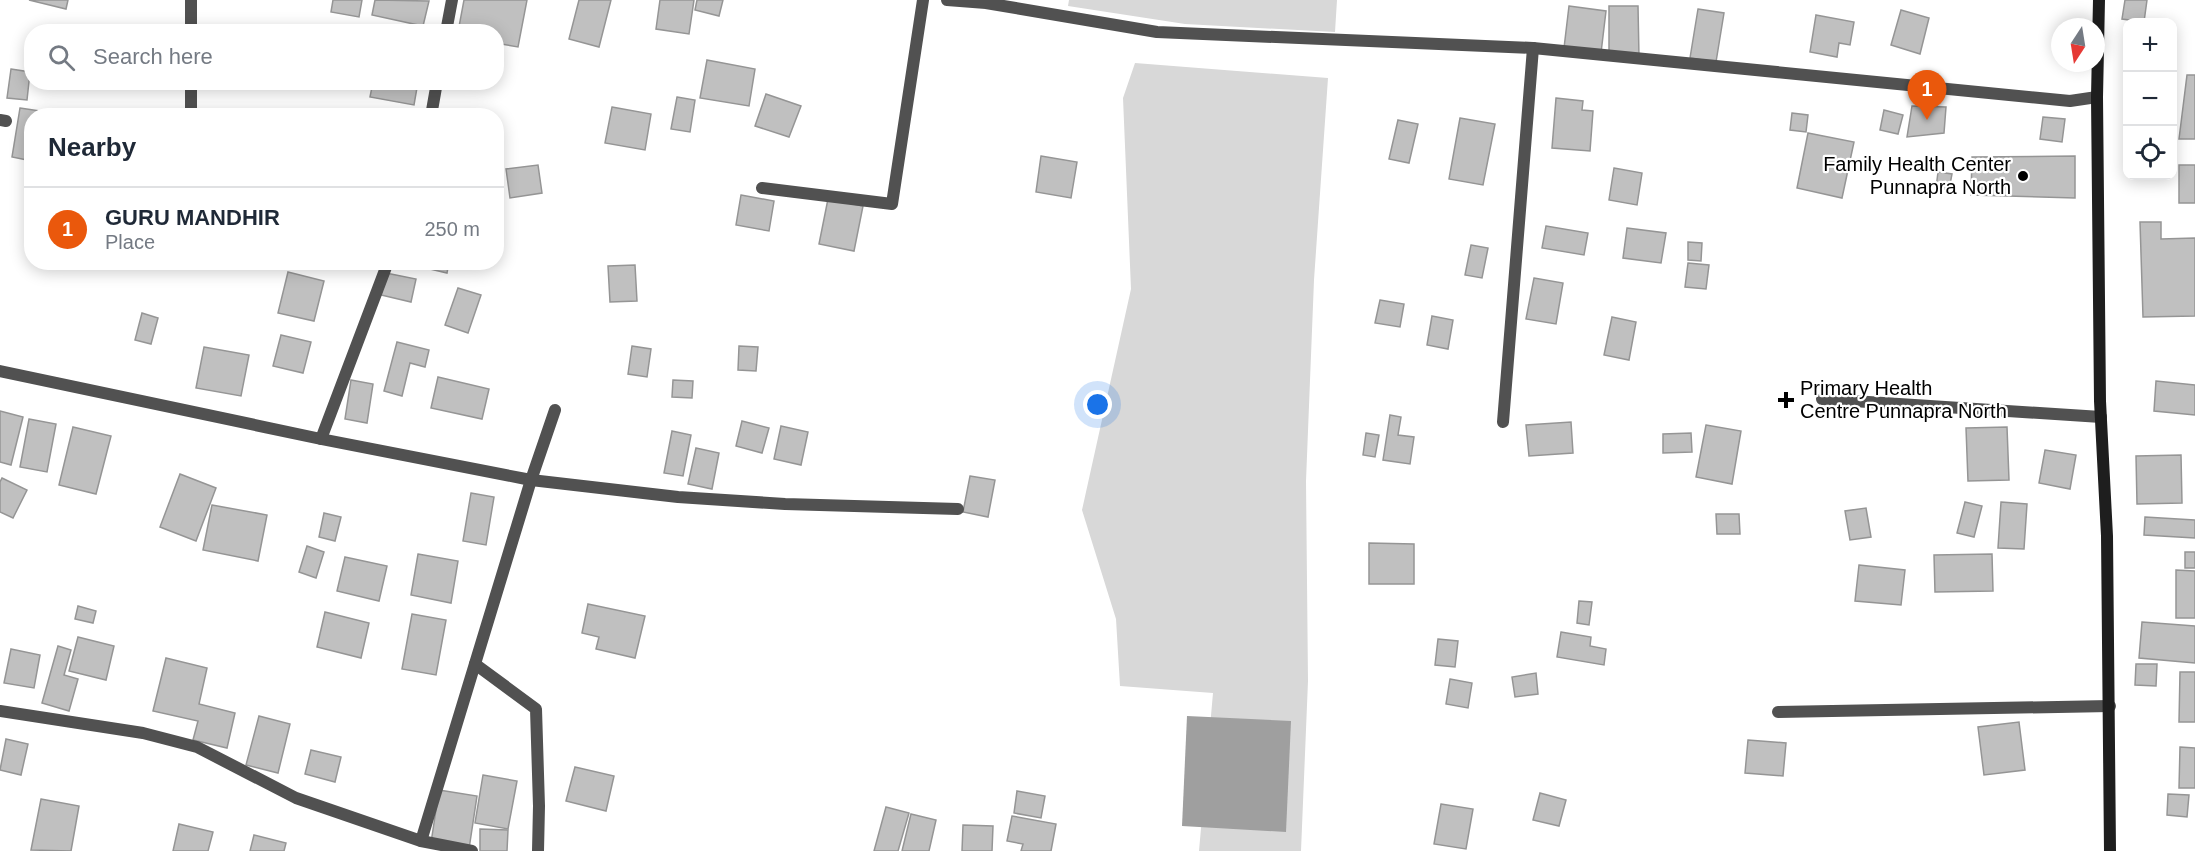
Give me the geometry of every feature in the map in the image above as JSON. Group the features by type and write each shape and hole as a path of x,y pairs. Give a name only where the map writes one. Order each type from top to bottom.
{"main road":[{"path":"2099,0 2097,97 2101,417 2108,536 2110,851"}],"street":[{"path":"191,0 191,24"},
{"path":"448,24 452,0"},
{"path":"762,188 892,204 923,0"},
{"path":"947,0 986,1 1157,32 1533,48 2070,101 2097,97"},
{"path":"1503,422 1533,48"},
{"path":"191,90 191,108"},
{"path":"432,108 436,90"},
{"path":"321,439 385,270"},
{"path":"0,371 321,439 531,480 678,497 785,504 958,509"},
{"path":"1822,399 2101,417"},
{"path":"421,842 531,480 555,410"},
{"path":"475,664 536,709 538,851"},
{"path":"1778,712 2110,706"},
{"path":"0,711 143,733 197,747 296,798 421,842 472,851"}],"shaded area":[{"path":"1069,0 1337,0 1335,32 1185,24 1068,6"},
{"path":"1135,63 1328,78 1314,280 1306,481 1308,681 1301,851 1199,851 1213,693 1120,686 1116,619 1082,510 1131,289 1123,98"},
{"path":"1187,716 1291,721 1286,832 1182,826"}],"building":[{"path":"29,0 68,0 66,9"},
{"path":"333,0 362,0 359,17 331,12"},
{"path":"375,0 429,1 423,24 372,15"},
{"path":"464,0 527,0 518,47 504,44 504,24 460,24"},
{"path":"579,0 611,0 599,47 569,39"},
{"path":"660,0 694,0 689,34 656,29"},
{"path":"697,0 723,0 719,16 695,10"},
{"path":"2125,0 2147,0 2145,18 2122,19"},
{"path":"1569,6 1606,11 1601,53 1564,48"},
{"path":"1609,6 1638,6 1639,57 1609,56"},
{"path":"1698,9 1724,13 1716,62 1690,58"},
{"path":"1901,10 1929,18 1920,54 1891,45"},
{"path":"1816,15 1854,22 1850,45 1839,43 1837,57 1810,52"},
{"path":"707,60 755,69 749,106 700,98"},
{"path":"11,69 24,71 24,90 28,90 27,100 7,98"},
{"path":"2187,75 2195,75 2195,139 2179,139"},
{"path":"371,90 417,90 414,105 370,97"},
{"path":"766,94 801,106 789,137 755,126"},
{"path":"677,97 695,100 690,132 671,129"},
{"path":"1556,98 1583,101 1582,110 1593,111 1590,151 1552,148"},
{"path":"1912,106 1946,107 1944,133 1907,137"},
{"path":"612,107 651,114 645,150 605,143"},
{"path":"20,108 24,109 24,159 12,157"},
{"path":"1884,110 1903,115 1898,134 1880,130"},
{"path":"1792,113 1808,115 1806,132 1790,130"},
{"path":"2043,117 2065,119 2062,142 2040,139"},
{"path":"1460,118 1495,124 1483,185 1449,179"},
{"path":"1398,120 1418,124 1409,163 1389,159"},
{"path":"1808,133 1854,142 1842,198 1797,188"},
{"path":"1041,156 1077,162 1071,198 1036,192"},
{"name":"Family Health Center Punnapra North","path":"2075,156 2075,198 1971,195 1972,157"},
{"path":"538,165 542,193 510,198 506,169"},
{"path":"2179,165 2195,165 2195,203 2179,203"},
{"path":"1614,168 1642,173 1637,205 1609,200"},
{"path":"1938,172 1952,174 1949,190 1936,188"},
{"path":"741,195 774,201 769,231 736,225"},
{"path":"828,199 863,206 854,251 819,244"},
{"path":"2140,222 2161,222 2161,239 2195,238 2195,316 2143,317"},
{"path":"1546,226 1588,233 1584,255 1542,248"},
{"path":"1627,228 1666,233 1661,263 1623,258"},
{"path":"1688,242 1702,243 1701,261 1688,260"},
{"path":"1471,245 1488,248 1482,278 1465,275"},
{"path":"1688,263 1709,265 1706,289 1685,287"},
{"path":"635,265 637,301 610,302 608,266"},
{"path":"288,272 324,281 314,321 278,313"},
{"path":"386,273 416,279 411,302 381,295"},
{"path":"1534,278 1563,283 1556,324 1526,319"},
{"path":"458,288 481,295 468,333 445,325"},
{"path":"1380,300 1404,304 1400,327 1375,323"},
{"path":"142,313 158,318 151,344 135,340"},
{"path":"1432,316 1453,320 1448,349 1427,345"},
{"path":"1612,317 1636,322 1629,360 1604,355"},
{"path":"281,335 311,342 303,373 273,366"},
{"path":"397,342 429,350 425,367 410,363 402,396 384,391"},
{"path":"632,346 651,349 647,377 628,374"},
{"path":"739,346 758,347 756,371 738,370"},
{"path":"204,347 249,355 241,396 196,388"},
{"path":"438,377 489,389 482,419 431,408"},
{"path":"351,380 373,384 367,423 345,419"},
{"path":"673,380 693,381 692,398 672,397"},
{"path":"2156,381 2195,385 2195,415 2154,411"},
{"path":"0,411 23,417 11,465 0,462"},
{"path":"1390,415 1401,417 1398,435 1414,437 1410,464 1383,460"},
{"path":"29,419 56,424 47,472 20,467"},
{"path":"742,421 769,428 762,453 736,446"},
{"path":"1571,422 1573,453 1529,456 1526,425"},
{"path":"1706,425 1741,431 1732,484 1696,477"},
{"path":"781,426 808,432 801,465 774,459"},
{"path":"73,427 111,436 96,494 59,485"},
{"path":"2007,427 2009,480 1968,481 1966,428"},
{"path":"672,431 691,435 683,476 664,473"},
{"path":"1366,433 1379,435 1375,457 1363,455"},
{"path":"1691,433 1692,452 1663,453 1663,434"},
{"path":"696,448 719,453 712,489 688,484"},
{"path":"2045,450 2076,455 2070,489 2039,483"},
{"path":"2181,455 2182,503 2137,504 2136,456"},
{"path":"180,474 216,488 196,541 160,527"},
{"path":"970,476 995,480 988,517 963,512"},
{"path":"2,478 27,490 13,518 0,512"},
{"path":"471,493 494,497 486,545 463,541"},
{"path":"1965,502 1982,506 1974,537 1957,533"},
{"path":"2001,502 2027,504 2024,549 1998,548"},
{"path":"212,505 267,515 258,561 203,550"},
{"path":"1866,508 1871,537 1850,540 1845,511"},
{"path":"324,513 341,517 335,541 319,537"},
{"path":"1716,514 1739,514 1740,534 1717,534"},
{"path":"2145,517 2195,520 2195,538 2144,535"},
{"path":"1369,543 1414,544 1414,584 1369,584"},
{"path":"307,546 324,552 316,578 299,572"},
{"path":"2185,552 2195,552 2195,568 2185,568"},
{"path":"418,554 458,561 451,603 411,595"},
{"path":"1992,554 1993,591 1935,592 1934,555"},
{"path":"345,557 387,566 379,601 337,591"},
{"path":"1859,565 1905,570 1901,605 1855,601"},
{"path":"2176,570 2195,571 2195,618 2176,618"},
{"path":"1579,601 1592,602 1589,625 1577,623"},
{"path":"588,604 645,616 635,658 596,649 599,637 582,633"},
{"path":"78,606 96,611 93,623 75,619"},
{"path":"325,612 369,623 361,658 317,647"},
{"path":"412,614 446,620 436,675 402,669"},
{"path":"2142,622 2195,626 2195,663 2139,658"},
{"path":"1561,632 1591,637 1590,646 1606,649 1604,665 1557,657"},
{"path":"78,637 114,646 106,680 69,671"},
{"path":"1438,639 1458,641 1455,667 1435,665"},
{"path":"58,646 71,650 64,675 78,679 69,711 42,703"},
{"path":"11,649 40,655 34,688 4,683"},
{"path":"166,658 207,668 199,704 235,713 227,748 193,740 198,721 153,711"},
{"path":"2136,664 2157,664 2156,686 2135,685"},
{"path":"2180,672 2195,672 2195,722 2179,722"},
{"path":"1536,673 1538,694 1515,697 1512,677"},
{"path":"1450,679 1472,683 1468,708 1446,704"},
{"path":"259,716 290,724 278,773 246,765"},
{"path":"2019,722 2025,770 1984,775 1978,727"},
{"path":"6,739 28,744 21,775 0,770"},
{"path":"1748,740 1786,743 1783,776 1745,773"},
{"path":"2180,747 2195,748 2195,788 2179,788"},
{"path":"311,750 341,757 335,782 305,774"},
{"path":"575,767 614,776 606,811 566,801"},
{"path":"483,775 517,781 508,829 475,823"},
{"path":"439,790 477,796 469,849 431,843"},
{"path":"1017,791 1045,796 1041,818 1014,813"},
{"path":"1540,793 1566,800 1559,826 1533,820"},
{"path":"2168,794 2189,795 2187,817 2167,815"},
{"path":"41,799 79,806 71,851 31,850"},
{"path":"1441,804 1473,809 1466,849 1434,844"},
{"path":"886,807 909,813 898,851 874,851"},
{"path":"911,814 936,820 929,851 902,851"},
{"path":"1012,816 1056,824 1051,851 1021,851 1023,844 1007,841"},
{"path":"179,824 213,832 208,851 173,851"},
{"path":"963,825 993,826 992,851 962,851"},
{"path":"480,829 508,830 507,851 480,851"},
{"path":"254,835 286,843 284,851 250,851"}],"place":[{"name":"GURU MANDHIR","path":"1927,120"},
{"name":"Family Health Center Punnapra North","path":"2023,176"},
{"name":"Primary Health Centre Punnapra North","path":"1786,400"}]}
